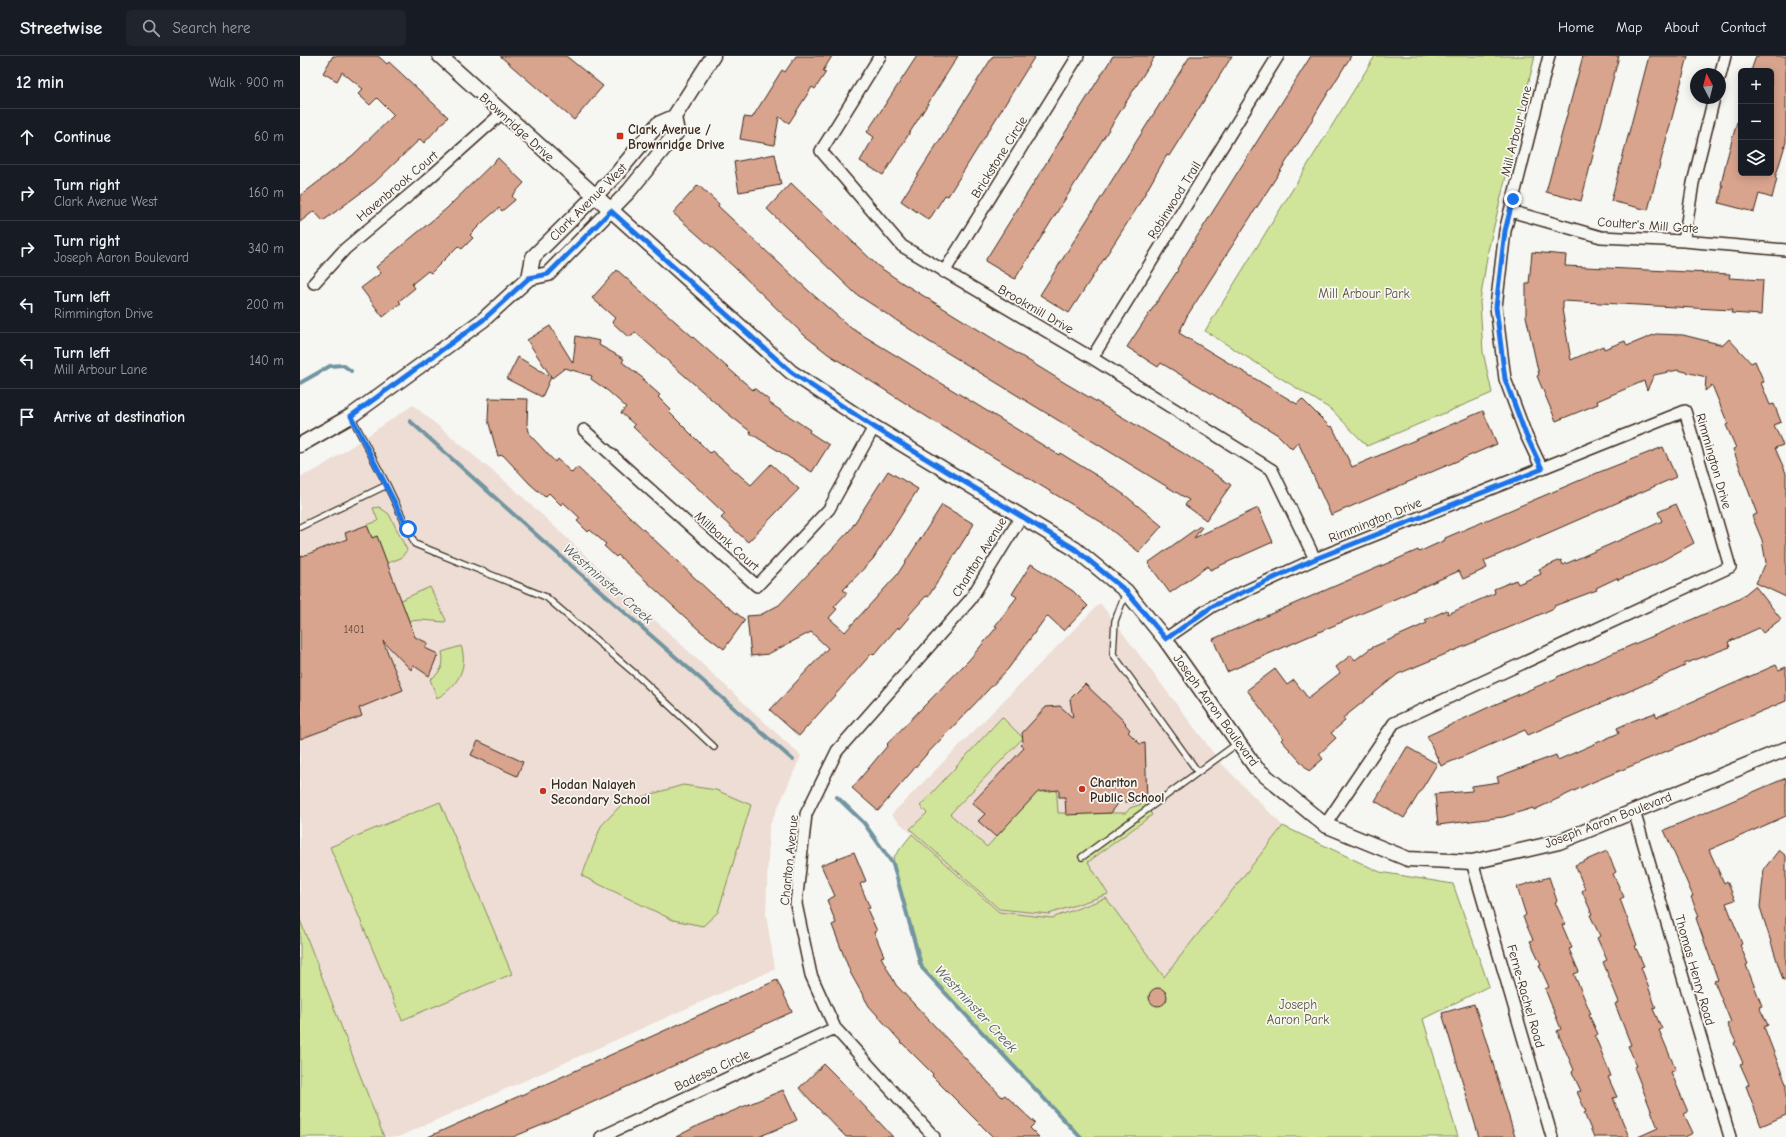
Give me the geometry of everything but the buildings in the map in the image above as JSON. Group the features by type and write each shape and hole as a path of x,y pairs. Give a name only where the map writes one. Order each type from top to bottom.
{"street":[{"name":"Brownridge Drive","path":"440,56 611,211"},
{"path":"674,117 713,56"},
{"name":"Brookmill Drive","path":"880,56 821,151 902,246 1092,358 1272,470 1315,559"},
{"name":"Brickstone Circle","path":"944,272 1078,56"},
{"name":"Robinwood Trail","path":"1092,358 1278,56"},
{"name":"Mill Arbour Lane","path":"1542,469 1526,435 1505,379 1496,307 1505,231 1549,56"},
{"path":"1722,68 1725,56"},
{"path":"1684,241 1693,183 1713,104"},
{"name":"Havenbrook Court","path":"314,284 345,248 426,181 502,113"},
{"name":"Clark Avenue West","path":"300,445 351,416 483,320 529,278 548,274 611,211 677,132 674,117 658,124 619,172 533,257 529,278"},
{"name":"Joseph Aaron Boulevard","path":"611,211 791,372 874,427 1075,549 1126,591 1166,639 1256,768 1325,825 1408,859 1472,862 1559,842 1786,749"},
{"name":"Coulter's Mill Gate","path":"1510,211 1601,237 1684,241 1786,250"},
{"name":"Rimmington Drive","path":"1166,639 1213,606 1315,559 1685,411 1730,567 1394,722 1325,825"},
{"name":"Millbank Court","path":"584,430 757,586 829,509 874,427"},
{"name":"Charlton Avenue","path":"934,1137 835,1028 811,975 796,904 806,814 837,751 970,600 1021,517"},
{"name":"Thomas Henry Road","path":"1634,811 1730,1137"},
{"name":"Ferne-Rachel Road","path":"1472,862 1552,1137"},
{"name":"Badessa Circle","path":"601,1137 835,1028"}],"lane":[{"path":"351,416 387,484 415,544 546,597 639,677 714,747"},
{"path":"300,527 387,484"},
{"path":"1126,591 1115,620 1113,654 1198,772"},
{"path":"1082,857 1238,743"}],"shaded area":[{"name":"Hodan Nalayeh Secondary School","path":"413,405 513,488 801,756 769,827 766,915 775,969 398,1137 384,1137 300,920 300,477 318,469"},
{"name":"Charlton Public School","path":"1100,603 1221,763 1283,826 1164,978 1106,898 1052,918 999,912 891,815"}],"green space":[{"name":"Mill Arbour Park","path":"1375,56 1535,56 1488,251 1480,302 1483,352 1492,393 1367,446 1332,410 1205,331"},
{"path":"379,507 389,514 407,550 401,558 387,563 377,536 372,538 367,525 378,521 373,508"},
{"path":"430,587 446,620 445,622 421,620 409,621 401,600"},
{"path":"461,646 463,662 459,676 450,689 437,698 430,679 437,674 441,668 443,661 442,652"},
{"path":"1002,717 1023,738 950,814 987,847 1048,778 1056,781 1058,813 1126,813 1130,808 1145,803 1152,815 1088,862 1108,894 1049,914 999,909 910,829 927,813 920,806"},
{"path":"683,785 716,790 751,805 718,912 703,926 673,920 582,876 601,826 624,802"},
{"path":"440,802 512,974 402,1020 330,847"},
{"name":"Joseph Aaron Park","path":"1283,826 1380,872 1453,884 1489,986 1423,1019 1458,1137 1082,1137 919,965 893,858 912,834 999,912 1052,918 1106,898 1164,977"},
{"path":"300,920 384,1137 300,1137"}],"waterway":[{"name":"Westminster Creek","path":"300,383 330,366 343,365 351,371"},
{"name":"Westminster Creek","path":"410,421 541,539 793,760"},
{"name":"Westminster Creek","path":"837,797 864,823 893,864 922,968 1080,1137"}],"place":[{"name":"Clark Avenue / Brownridge Drive","path":"620,136"},
{"name":"Charlton Public School","path":"1082,789"},
{"name":"Hodan Nalayeh Secondary School","path":"543,791"}],"route":[{"path":"408,529 387,484 351,416 483,320 529,278 548,274 611,211 791,372 874,427 1075,549 1126,591 1166,639 1213,606 1315,559 1542,469 1526,435 1505,379 1496,307 1505,231 1513,199"}]}
